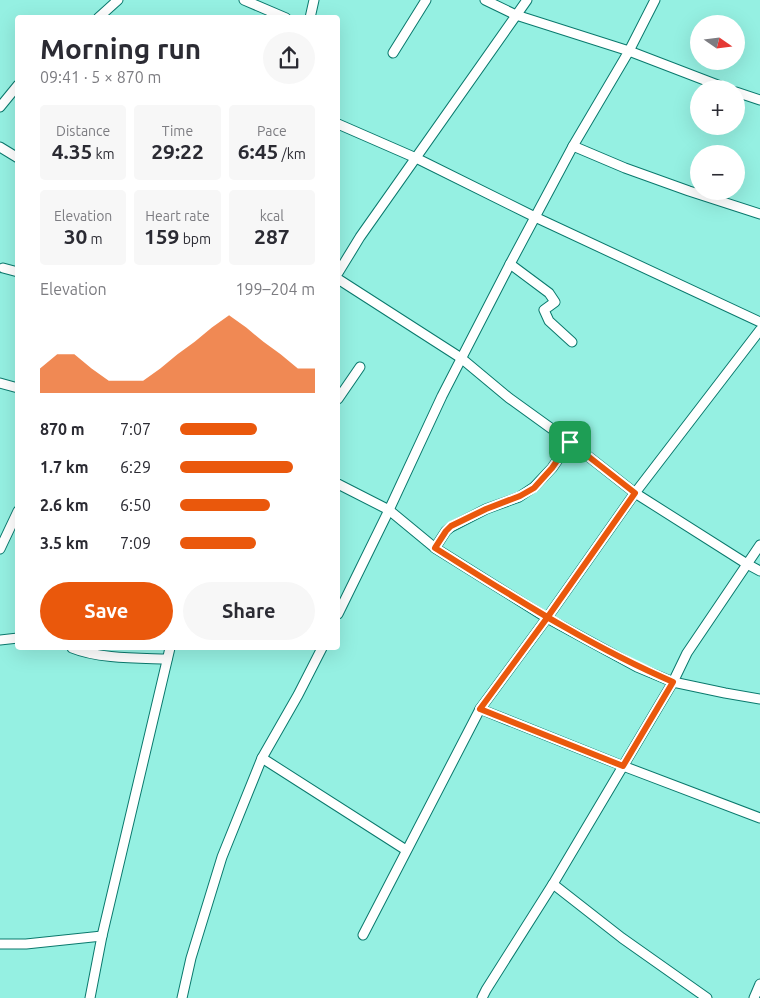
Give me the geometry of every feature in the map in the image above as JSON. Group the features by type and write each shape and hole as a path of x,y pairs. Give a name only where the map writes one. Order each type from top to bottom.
{"street":[{"path":"101,15 118,0"},
{"path":"244,0 279,15"},
{"path":"311,15 314,0"},
{"path":"393,53 426,0"},
{"path":"485,0 516,15 630,50 705,80"},
{"path":"340,270 360,237 526,0"},
{"path":"340,610 461,358 573,146 630,50 655,0"},
{"path":"0,107 15,89"},
{"path":"745,95 760,100"},
{"path":"340,125 416,158 535,217 760,322"},
{"path":"573,146 634,171 760,214"},
{"path":"0,147 15,156"},
{"path":"510,264 550,293 555,302 544,310 548,321 572,342"},
{"path":"3,268 15,271"},
{"path":"340,280 461,358 509,398 570,442 635,493 760,571"},
{"path":"363,935 480,709 635,493 760,330"},
{"path":"340,396 360,367"},
{"path":"0,383 15,387"},
{"path":"435,548 451,526 534,488 552,468 570,442"},
{"path":"340,485 389,510 435,548 547,618 638,666 673,682 760,698"},
{"path":"0,549 15,517"},
{"path":"482,998 553,884 673,682 688,653 760,545"},
{"path":"0,640 15,638"},
{"path":"77,650 167,660"},
{"path":"90,998 102,936 170,650"},
{"path":"182,998 191,958 222,857 262,758 298,696 321,650"},
{"path":"480,709 760,818"},
{"path":"262,758 406,850"},
{"path":"553,884 622,938 707,998"},
{"path":"0,944 26,944 102,936"},
{"path":"754,998 760,984"}],"route":[{"path":"570,442 552,468 534,488 451,526 435,548 547,618 638,666 673,682 623,766 480,709 547,618 635,493 570,442"}]}
